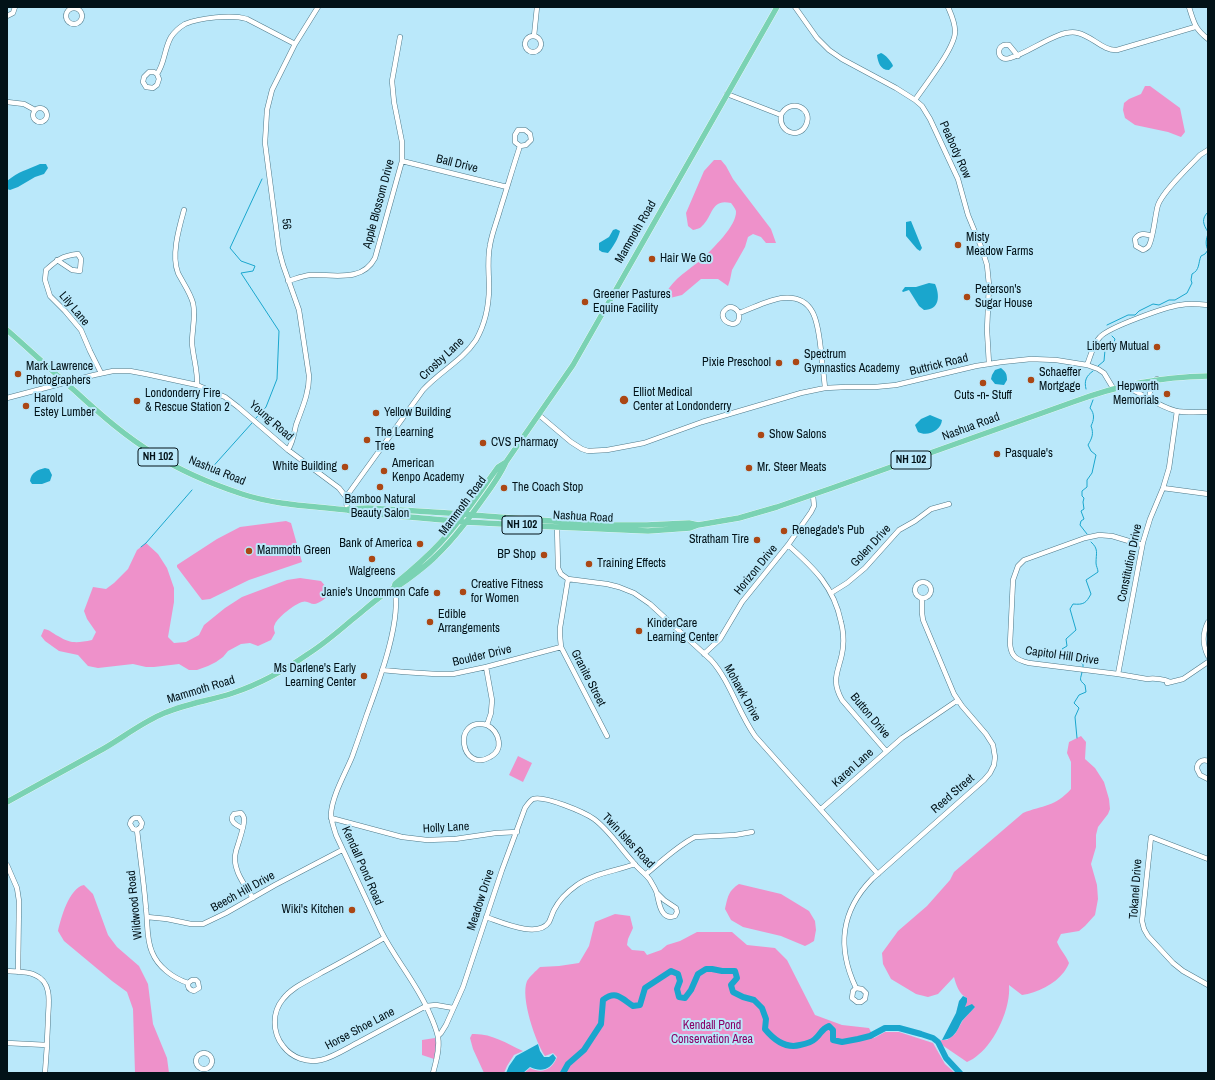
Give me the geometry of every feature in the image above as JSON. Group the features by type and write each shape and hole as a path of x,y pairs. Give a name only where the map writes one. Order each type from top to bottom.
{"main road":[{"name":"Mammoth Road","path":"7,802 104,748 161,714 244,689 288,668 332,637 376,600 397,587 431,561 445,547 472,515 503,471 506,462 564,379 777,7"},
{"name":"Nashua Road","path":"7,330 99,413 128,436 162,459 204,480 243,494 291,504 347,510 353,512 466,522 557,524"},
{"name":"Nashua Road","path":"347,510 353,508 368,508 464,514 557,524 648,531 690,528 698,525 746,516 813,495 1113,388 1157,379 1208,376"},
{"name":"Mammoth Road","path":"394,588 395,584 423,561 442,542 498,467 506,462"}],"street":[{"path":"7,16 12,14 15,7"},
{"name":"56","path":"288,450 306,400 309,384 300,314 279,250 267,160 265,131 267,110 271,94 295,44 318,7"},
{"path":"534,36 537,7"},
{"name":"Peabody Row","path":"795,7 817,38 828,50 915,100 923,107 930,119 958,179 968,215 987,265 989,285 986,330 989,364"},
{"path":"915,100 949,50 954,39 955,27 948,7"},
{"path":"1189,7 1195,27 1208,39"},
{"path":"157,74 163,64 167,47 172,35 182,26 198,21 230,16 243,18 295,44"},
{"path":"1018,56 1065,33 1074,32 1081,34 1114,50 1195,27"},
{"name":"Apple Blossom Drive","path":"288,281 311,275 353,275 361,273 371,265 377,254 402,161 402,142 394,102 392,81 400,37"},
{"path":"727,94 781,115"},
{"path":"7,102 24,104 35,110"},
{"path":"798,106 806,112 807,122 801,131 796,133 790,132 785,130 782,126 780,120 781,115 788,107 798,106"},
{"name":"Crosby Lane","path":"346,497 423,390 465,354 479,333 488,305 489,247 520,146"},
{"path":"1152,236 1157,208 1162,198 1200,155 1208,150"},
{"name":"Ball Drive","path":"402,161 507,187"},
{"path":"184,210 175,252 175,260 178,272 191,298 193,306 192,343 197,374 197,385"},
{"path":"78,254 82,259 80,271 72,270 57,260 65,255 78,254"},
{"name":"Lily Lane","path":"57,260 46,270 45,280 50,296 81,330 101,373"},
{"path":"739,313 782,298 794,299 806,304 814,315 818,327 825,388"},
{"path":"1087,365 1096,342 1101,335 1110,330 1157,311 1175,306 1190,304 1208,305"},
{"name":"Buttrick Road","path":"539,415 571,442 582,449 607,450 644,443 702,422 777,400 825,388 876,388 896,385 989,364 1031,359 1087,365 1104,373 1113,388"},
{"name":"Young Road","path":"7,398 101,373 122,371 138,372 197,385 225,398 238,407 288,450 339,488 346,497"},
{"path":"1151,401 1149,392 1150,388 1157,379"},
{"path":"1122,386 1138,392 1151,401 1177,411 1208,412"},
{"name":"Constitution Drive","path":"1118,674 1142,545 1150,519 1163,488 1171,460 1177,411"},
{"path":"1163,488 1208,494"},
{"name":"Horizon Drive","path":"704,654 720,639 742,602 788,545 813,509 813,495"},
{"path":"346,497 347,510"},
{"name":"Golen Drive","path":"831,593 847,583 865,568 900,530 931,509 948,504"},
{"path":"557,524 558,568 561,574 568,579"},
{"name":"Capitol Hill Drive","path":"1142,545 1112,536 1099,535 1085,538 1028,558 1021,563 1015,572 1012,585 1010,644 1012,653 1016,658 1024,662 1118,674 1162,683 1183,679 1208,662"},
{"name":"Button Drive","path":"788,545 817,572 831,593 837,606 844,643 836,677 838,693 842,700 886,751"},
{"name":"Granite Street","path":"568,579 560,628 561,647 607,736"},
{"name":"Mohawk Drive","path":"568,579 607,584 634,593 650,604 704,654 720,671 750,729 878,874"},
{"name":"Kendall Pond Road","path":"394,588 396,611 389,647 352,756 332,806 331,818 342,850 384,938 414,983 432,1020 438,1036 437,1056 433,1073"},
{"name":"Reed Street","path":"856,988 848,967 844,950 846,922 857,897 866,885 984,780 992,769 995,757 991,741 958,700 951,687 924,624 922,598"},
{"path":"1208,622 1203,637 1204,646 1208,656"},
{"name":"Boulder Drive","path":"382,670 447,674 461,673 561,647"},
{"path":"486,667 492,700 492,709 487,725"},
{"name":"Karen Lane","path":"821,809 906,735 958,700"},
{"path":"475,725 487,725 494,730 497,735 499,740 498,749 493,756 488,759 479,760 469,755 464,747 463,741 470,728 475,725"},
{"path":"1208,761 1201,761 1198,764 1197,769 1200,775 1208,779"},
{"name":"Twin Isles Road","path":"532,800 542,798 549,800 584,813 594,819 634,864 646,874 657,893 676,908 677,912 675,916 669,917 665,915 658,903 657,893"},
{"name":"Meadow Drive","path":"438,1036 446,1025 467,974 502,870 525,808 532,800"},
{"name":"Holly Lane","path":"331,818 402,836 426,840 455,839 496,833 517,832"},
{"path":"242,828 234,863 253,898"},
{"name":"Wildwood Road","path":"136,830 142,870 147,927 152,952 162,967 174,977 188,983"},
{"path":"646,874 671,853 695,837 735,836 752,832"},
{"name":"Tokanel Drive","path":"1208,859 1152,837 1142,921 1144,929 1153,942 1173,963 1188,974 1208,985"},
{"name":"Beech Hill Drive","path":"147,917 191,924 204,924 287,878 342,850"},
{"path":"486,917 526,929 534,930 544,927 548,923 558,903 576,886 590,878 634,864"},
{"path":"7,865 17,888 19,901 18,972"},
{"name":"Horse Shoe Lane","path":"384,938 302,984 286,996 278,1006 275,1018 276,1030 280,1042 288,1052 299,1058 311,1061 324,1059 344,1050 426,1006"},
{"path":"7,971 31,974 44,981 48,989 49,1000 45,1073"},
{"path":"426,1006 453,1008"},
{"path":"7,1043 47,1045"},
{"path":"207,1067 210,1073"}],"green space":[{"path":"1145,86 1150,86 1180,108 1185,132 1181,137 1168,132 1135,125 1125,118 1123,110 1124,103 1141,94"},
{"path":"714,160 721,160 726,166 733,179 771,229 776,243 766,243 761,237 753,234 748,237 745,247 732,270 728,286 718,279 701,279 682,295 670,298 666,293 673,283 702,259 728,230 735,217 735,208 731,203 724,202 716,205 706,222 700,228 693,230 688,226 686,213 704,171"},
{"name":"Mammoth Green","path":"286,521 291,523 302,562 249,580 210,599 202,600 177,567 177,565 217,539 240,527"},
{"path":"146,543 158,554 167,568 174,588 174,602 168,637 174,643 186,642 199,635 204,625 225,608 242,597 287,580 300,578 321,581 330,593 318,603 299,603 287,611 275,624 275,633 271,640 258,646 250,643 241,644 228,651 216,662 197,670 189,670 179,664 146,667 133,664 98,668 88,666 78,655 59,651 45,641 41,636 44,629 71,642 92,640 96,632 87,619 84,611 93,587 106,589 114,583 128,569 137,550"},
{"path":"1081,736 1086,742 1085,759 1095,768 1104,782 1110,809 1098,827 1096,847 1091,864 1097,885 1098,899 1095,915 1079,931 1061,934 1057,942 1069,963 1064,972 1056,980 1040,990 1022,995 1009,985 1008,1003 1001,1023 985,1049 976,1057 967,1062 938,1042 947,1040 955,1034 963,1020 975,1007 965,1007 967,998 960,992 954,977 938,994 928,997 916,994 891,979 883,964 882,953 898,931 927,906 950,880 954,872 1023,813 1048,805 1060,799 1071,789 1071,762 1067,753 1069,742"},
{"path":"518,756 532,763 523,782 509,775"},
{"path":"739,884 781,894 809,911 815,921 816,930 814,941 805,946 781,936 743,927 731,920 725,909 731,892"},
{"path":"84,885 93,894 108,935 117,947 139,966 148,984 153,1024 167,1058 169,1073 135,1073 133,1009 127,992 64,941 58,931 66,904 74,892 79,887"},
{"name":"Kendall Pond Conservation Area","path":"615,914 630,916 633,928 627,945 632,950 644,951 647,955 661,950 667,945 680,941 697,932 732,932 747,945 775,948 787,960 815,1015 842,1025 869,1028 874,1038 885,1032 899,1032 933,1043 945,1064 955,1073 524,1073 530,1068 539,1071 546,1070 552,1065 557,1057 553,1053 545,1056 537,1041 527,1009 525,989 527,981 540,967 579,963 589,946 595,922"},
{"path":"472,1034 492,1037 523,1051 514,1055 504,1073 484,1073 473,1049 470,1038"},
{"path":"435,1038 436,1044 434,1059 422,1055 422,1040"}],"water":[{"path":"881,53 890,60 893,66 889,70 883,69 879,63 877,55"},
{"path":"40,164 46,164 48,168 44,174 35,177 18,187 10,190 7,189 7,181 19,173"},
{"path":"911,221 922,248 920,251 906,236 906,222"},
{"path":"616,229 620,231 619,234 608,253 599,250 599,243 609,237 613,230"},
{"path":"929,283 935,284 938,297 936,305 929,309 924,310 919,306 909,290 902,291 905,287 916,287"},
{"path":"1001,368 1007,376 1007,380 1004,385 995,384 991,379 995,370"},
{"path":"930,415 942,420 939,427 933,432 925,434 918,432 915,425 921,419"},
{"path":"45,468 49,469 52,475 50,481 42,484 32,484 30,481 33,473"},
{"path":"963,996 967,998 965,1007 972,1004 975,1007 962,1021 953,1036 942,1040 956,1013 959,1001"},
{"path":"538,1044 544,1057 549,1057 553,1054 556,1058 552,1065 542,1070 530,1067 523,1073 506,1073 516,1056"}],"waterway":[{"path":"256,418 266,407 277,379 279,331 241,273 253,271 255,266 241,261 230,248 262,179"},
{"path":"1208,212 1204,217 1205,226 1208,232"},
{"path":"1208,234 1206,242 1208,250"},
{"path":"1107,325 1128,315 1135,315 1139,311 1153,304 1159,305 1169,300 1175,300 1187,293 1192,283 1192,274 1198,268 1201,256 1208,250"},
{"path":"1098,366 1104,361 1105,350 1113,345 1115,339 1112,336"},
{"path":"1086,389 1086,379 1093,371"},
{"path":"1087,534 1080,525 1081,521 1084,519 1081,511 1084,509 1084,498 1082,496 1082,491 1087,487 1087,480 1092,473 1096,455 1091,451 1088,445 1092,434 1091,426 1093,415 1090,408 1093,400"},
{"path":"209,471 252,423"},
{"path":"141,547 192,490"},
{"path":"1083,668 1083,664 1062,654 1062,649 1067,646 1066,639 1076,630 1070,609 1073,604 1082,604 1088,600 1091,594 1086,580 1098,572 1096,564 1096,549 1091,542"},
{"path":"1077,738 1075,717 1079,708 1074,703 1079,695 1086,692 1085,685 1081,680 1082,672"},
{"path":"563,1073 568,1064 584,1050 601,1024 603,1000 615,995 633,1006 640,1005 645,988 671,971 678,974 680,981 677,989 679,997 685,998 691,990 698,974 706,969 735,971 737,978 731,985 733,992 754,1000 762,1008 766,1019 765,1029 780,1043 795,1046 810,1042 829,1026 833,1030 833,1040 842,1042 870,1036 885,1028 899,1028 933,1038 938,1042 946,1058 960,1073"}],"place":[{"name":"Misty Meadow Farms","path":"958,245"},
{"name":"Hair We Go","path":"652,259"},
{"name":"Peterson's Sugar House","path":"967,297"},
{"name":"Greener Pastures Equine Facility","path":"585,302"},
{"name":"Liberty Mutual","path":"1157,347"},
{"name":"Spectrum Gymnastics Academy","path":"796,362"},
{"name":"Pixie Preschool","path":"779,363"},
{"name":"Mark Lawrence Photographers","path":"18,374"},
{"name":"Schaeffer Mortgage","path":"1031,380"},
{"name":"Cuts -n- Stuff","path":"983,383"},
{"name":"Hepworth Memorials","path":"1167,394"},
{"name":"Elliot Medical Center at Londonderry","path":"624,400"},
{"name":"Londonderry Fire & Rescue Station 2","path":"137,401"},
{"name":"Harold Estey Lumber","path":"26,406"},
{"name":"Yellow Building","path":"376,413"},
{"name":"Show Salons","path":"761,435"},
{"name":"The Learning Tree","path":"367,440"},
{"name":"CVS Pharmacy","path":"483,443"},
{"name":"Pasquale's","path":"997,454"},
{"name":"White Building","path":"345,467"},
{"name":"Mr. Steer Meats","path":"749,468"},
{"name":"American Kenpo Academy","path":"384,471"},
{"name":"Bamboo Natural Beauty Salon","path":"380,487"},
{"name":"The Coach Stop","path":"504,488"},
{"name":"Renegade's Pub","path":"784,531"},
{"name":"Stratham Tire","path":"757,540"},
{"name":"Bank of America","path":"420,544"},
{"name":"Mammoth Green","path":"249,551"},
{"name":"BP Shop","path":"544,555"},
{"name":"Walgreens","path":"372,559"},
{"name":"Training Effects","path":"589,564"},
{"name":"Creative Fitness for Women","path":"463,592"},
{"name":"Janie's Uncommon Cafe","path":"437,593"},
{"name":"Edible Arrangements","path":"430,622"},
{"name":"KinderCare Learning Center","path":"639,631"},
{"name":"Ms Darlene's Early Learning Center","path":"364,676"},
{"name":"Wiki's Kitchen","path":"352,910"}]}
